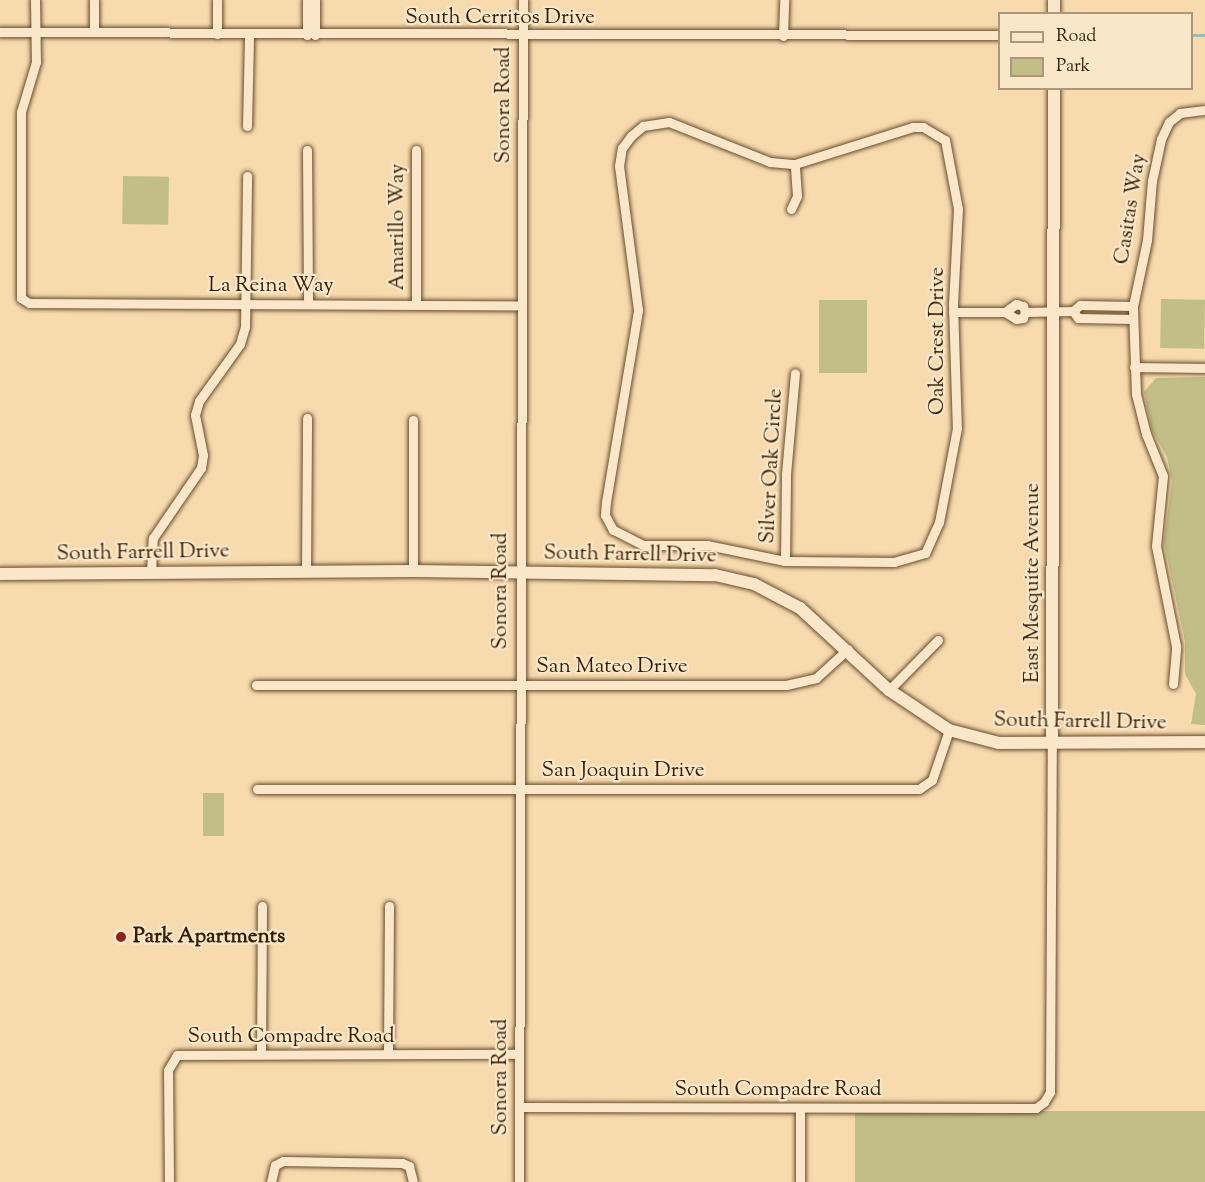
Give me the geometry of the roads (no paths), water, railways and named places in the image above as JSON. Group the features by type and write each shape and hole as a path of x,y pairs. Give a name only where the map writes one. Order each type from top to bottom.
{"street":[{"path":"35,0 36,32"},
{"path":"94,0 94,32"},
{"path":"217,0 217,34"},
{"path":"307,0 311,35"},
{"path":"311,35 315,0"},
{"name":"Sonora Road","path":"519,1182 519,572 523,0"},
{"path":"783,36 784,0"},
{"name":"South Cerritos Drive","path":"0,32 523,36 998,35"},
{"name":"La Reina Way","path":"36,32 36,62 21,112 21,298 29,303 521,306"},
{"path":"248,126 249,34"},
{"name":"East Mesquite Avenue","path":"1036,1108 1050,1092 1054,90"},
{"name":"Casitas Way","path":"1173,684 1176,646 1156,546 1163,476 1158,457 1146,434 1134,368 1132,306 1147,240 1152,181 1161,139 1169,122 1180,114 1205,110"},
{"path":"785,561 707,545 643,545 613,530 605,515 638,310 619,166 622,148 643,126 669,122 770,162 795,164 796,196 791,209"},
{"name":"Oak Crest Drive","path":"785,561 894,562 925,553 939,522 957,428 953,312 958,209 951,156 945,140 934,132 913,127 795,164"},
{"path":"307,150 308,303"},
{"name":"Amarillo Way","path":"416,150 416,305"},
{"path":"151,572 153,538 201,468 197,408 240,344 245,304 247,176"},
{"path":"953,312 1005,312 1016,319 1025,312 1073,312 1080,305 1132,306"},
{"path":"1073,312 1078,318 1132,319"},
{"path":"1134,368 1205,368"},
{"name":"Silver Oak Circle","path":"785,561 786,474 795,373"},
{"path":"306,572 307,418"},
{"path":"413,420 413,571"},
{"name":"South Farrell Drive","path":"0,574 413,571 691,573 736,579 793,604 848,649 889,690 949,730 999,743 1205,742"},
{"path":"889,690 938,640"},
{"name":"San Mateo Drive","path":"256,685 800,685 816,678 848,649"},
{"name":"San Joaquin Drive","path":"257,789 919,789 932,780 949,730"},
{"path":"261,1054 262,906"},
{"path":"388,1054 389,906"},
{"name":"South Compadre Road","path":"169,1182 168,1070 177,1055 519,1054"},
{"name":"South Compadre Road","path":"519,1107 1036,1108"},
{"path":"800,1109 800,1182"},
{"path":"271,1182 275,1165 283,1161 409,1166 413,1182"}],"waterway":[{"path":"1193,35 1205,35"}],"place":[{"name":"Park Apartments","path":"121,937"}]}
